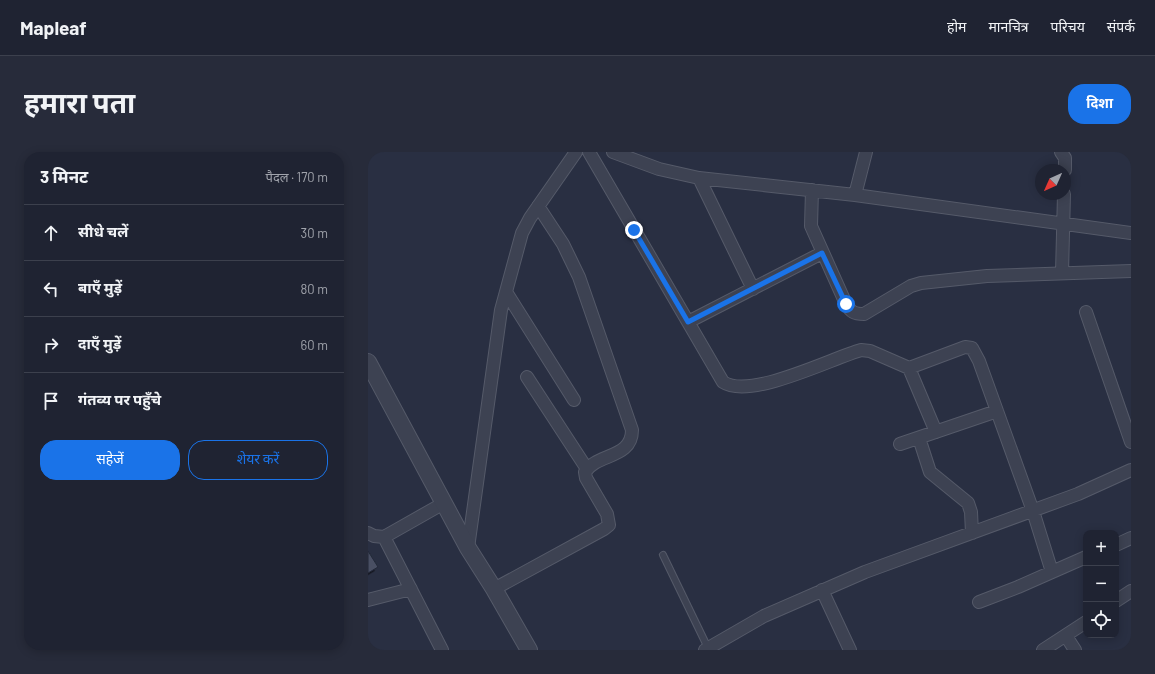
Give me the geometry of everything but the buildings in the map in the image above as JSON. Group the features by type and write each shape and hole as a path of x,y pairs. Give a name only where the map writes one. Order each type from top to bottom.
{"street":[{"path":"468,548 501,310 522,233 538,206 576,152"},
{"path":"589,152 723,382 735,387 772,382 861,350 870,351 909,368 936,432"},
{"path":"613,152 659,169 699,178 855,195 1131,233"},
{"path":"855,195 866,152"},
{"path":"1061,152 1065,158 1065,164"},
{"path":"699,178 753,288"},
{"path":"812,190 811,226 846,304 851,312 857,314 864,314 911,286 921,283 986,276 1062,272 1131,271"},
{"path":"1062,272 1064,200"},
{"path":"494,589 604,530 609,525 607,514 586,478 585,472 587,469 625,448 632,439 632,430 578,277 563,244 538,206"},
{"path":"688,322 822,253"},
{"path":"506,292 574,400"},
{"path":"1086,312 1131,442"},
{"path":"909,368 965,347 972,348 979,361 997,411 1052,572"},
{"path":"368,362 468,548 494,589 529,650"},
{"path":"527,377 587,469"},
{"path":"900,444 997,411"},
{"path":"919,438 930,472 968,503 971,512 972,533"},
{"path":"707,649 764,616 822,590 866,572 1078,494 1131,470"},
{"path":"368,533 374,536 384,537 444,503"},
{"path":"384,537 442,650"},
{"path":"1119,544 1131,538"},
{"path":"979,602 1083,558"},
{"path":"368,600 411,589"},
{"path":"822,590 850,650"},
{"path":"1119,598 1131,591"},
{"path":"1044,650 1083,624"},
{"path":"1066,636 1075,650"}],"lane":[{"path":"663,555 707,649"}],"route":[{"path":"634,230 688,322 822,253 846,304"}]}
